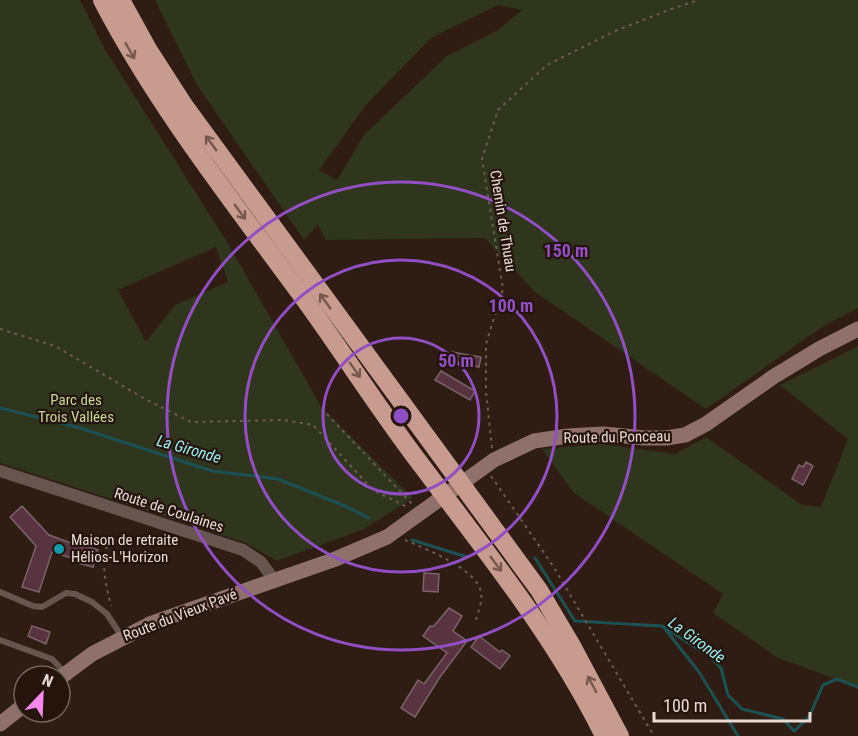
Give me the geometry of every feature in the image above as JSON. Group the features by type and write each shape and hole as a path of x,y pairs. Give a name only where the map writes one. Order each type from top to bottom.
{"highway":[{"path":"102,0 141,69 170,114 418,461 523,601 589,706 604,736"},
{"path":"121,0 148,49 184,105 540,590 620,736"}],"street":[{"name":"Route du Ponceau","path":"274,580 333,560 391,534 488,463 534,441 603,434 666,438 685,435 706,424 772,377 858,329"},
{"name":"Route de Coulaines","path":"0,471 243,550 261,562 274,580"},
{"name":"Route du Vieux Pavé","path":"72,669 92,654 152,623 274,580"},
{"path":"0,724 12,714"}],"lane":[{"path":"0,592 33,606 42,607 66,593 75,594 92,602 107,614 122,637"},
{"path":"0,640 52,659 55,664"}],"path":[{"name":"Chemin de Thuau","path":"488,463 486,344 503,289 482,159 498,110 547,66 615,31 699,0"},
{"path":"0,329 55,346 145,399 191,422 285,420 312,425 373,490 421,513"},
{"path":"327,414 421,513"},
{"path":"488,463 500,487 582,614 654,736"},
{"path":"391,534 458,566 478,584 482,594 476,620"},
{"path":"107,546 104,569 110,606"}],"green space":[{"name":"Parc des Trois Vallées","path":"0,0 80,0 104,48 227,242 322,408 413,498 364,529 277,561 246,543 0,463","holes":["216,247 228,282 175,305 146,342 118,290"]},
{"path":"155,0 858,0 858,308 822,327 706,409 535,292 485,238 326,240 318,225 304,240 197,85","holes":["498,5 522,10 498,30 447,56 364,135 337,180 319,170 366,105 431,38"]},
{"path":"858,346 858,687 778,658 713,613 723,594 574,493 542,449 602,444 675,454 706,437 802,505 821,507 848,439 780,385"}],"building":[{"path":"452,352 481,357 479,367 451,361"},
{"path":"441,371 475,391 470,400 435,380"},
{"path":"806,462 813,466 803,485 792,479 799,465 803,467"},
{"name":"Maison de retraite Hélios-L'Horizon","path":"22,506 49,535 82,547 83,545 98,550 93,567 52,552 39,592 22,587 36,546 10,517"},
{"path":"424,573 439,574 438,592 423,591"},
{"path":"449,608 462,616 453,631 467,641 440,677 415,717 401,708 418,680 424,684 447,653 423,636"},
{"path":"32,626 50,632 46,644 28,636"},
{"path":"479,636 500,652 502,650 510,656 500,669 471,647"}],"waterway":[{"name":"La Gironde","path":"0,408 80,428 212,471 278,479 369,518"},
{"name":"La Gironde","path":"412,540 467,557"},
{"name":"La Gironde","path":"535,558 575,621 662,626 709,656 721,668 728,695 742,709 783,719 794,731 809,717 823,685 837,679 858,687"},
{"path":"665,629 699,672 738,736"}],"place":[{"name":"Maison de retraite Hélios-L'Horizon","path":"59,549"}]}
